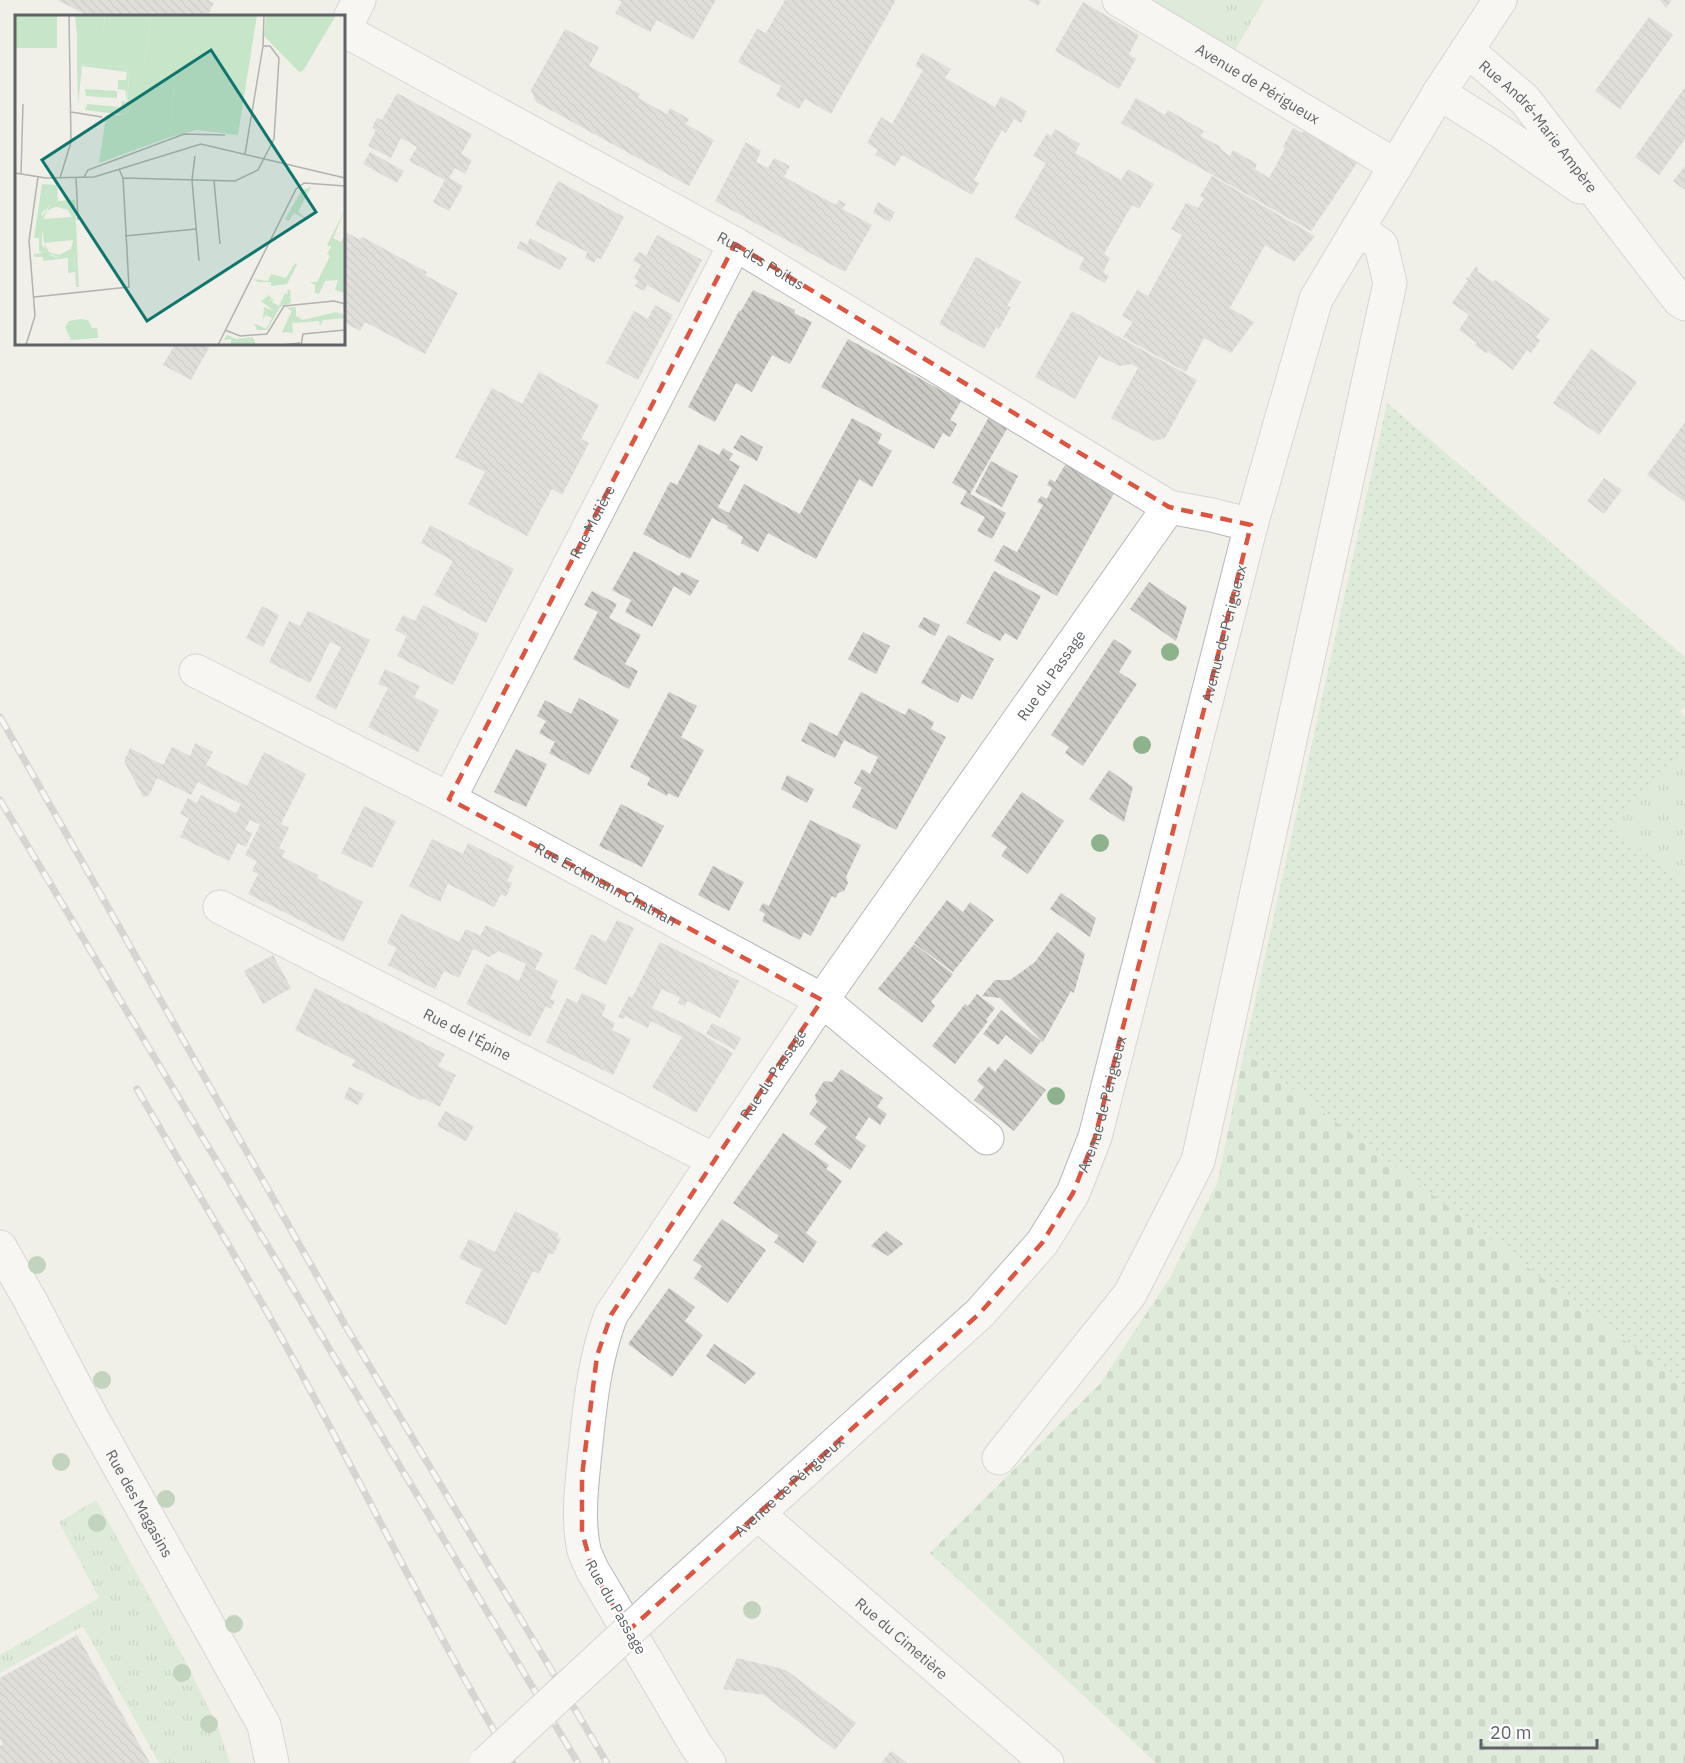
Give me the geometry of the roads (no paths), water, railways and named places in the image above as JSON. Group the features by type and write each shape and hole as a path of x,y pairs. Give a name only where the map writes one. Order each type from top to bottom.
{"street":[{"path":"345,28 359,0"},
{"name":"Avenue de Périgueux","path":"1119,0 1396,166"},
{"name":"Avenue de Périgueux","path":"486,1763 661,1600 980,1313 1041,1243 1073,1193 1095,1137 1251,525 1316,299 1439,93 1500,0"},
{"name":"Rue des Poilus","path":"345,31 735,244 1169,507"},
{"name":"Rue André-Marie Ampère","path":"1467,50 1525,100 1679,300 1685,304"},
{"name":"Rue André-Marie Ampère","path":"1439,93 1498,130 1606,206"},
{"path":"999,1458 1130,1294 1198,1161 1390,283 1380,245 1358,228"},
{"name":"Rue Molière","path":"449,799 735,244"},
{"path":"1169,507 1251,525"},
{"name":"Rue du Passage","path":"709,1763 592,1571 584,1550 581,1508 582,1476 597,1356 607,1325 822,1000 1169,507"},
{"name":"Rue Erckmann Chatrian","path":"196,671 449,799 822,1000 987,1138"},
{"name":"Rue de l'Épine","path":"220,907 714,1160"},
{"name":"Rue des Magasins","path":"0,1247 91,1416 264,1725 272,1763"},
{"name":"Rue du Cimetière","path":"758,1514 1047,1763"}],"railway":[{"path":"0,717 345,1325 607,1763"},
{"path":"0,800 578,1763"},
{"path":"137,1089 277,1329 429,1615 513,1763"}]}
